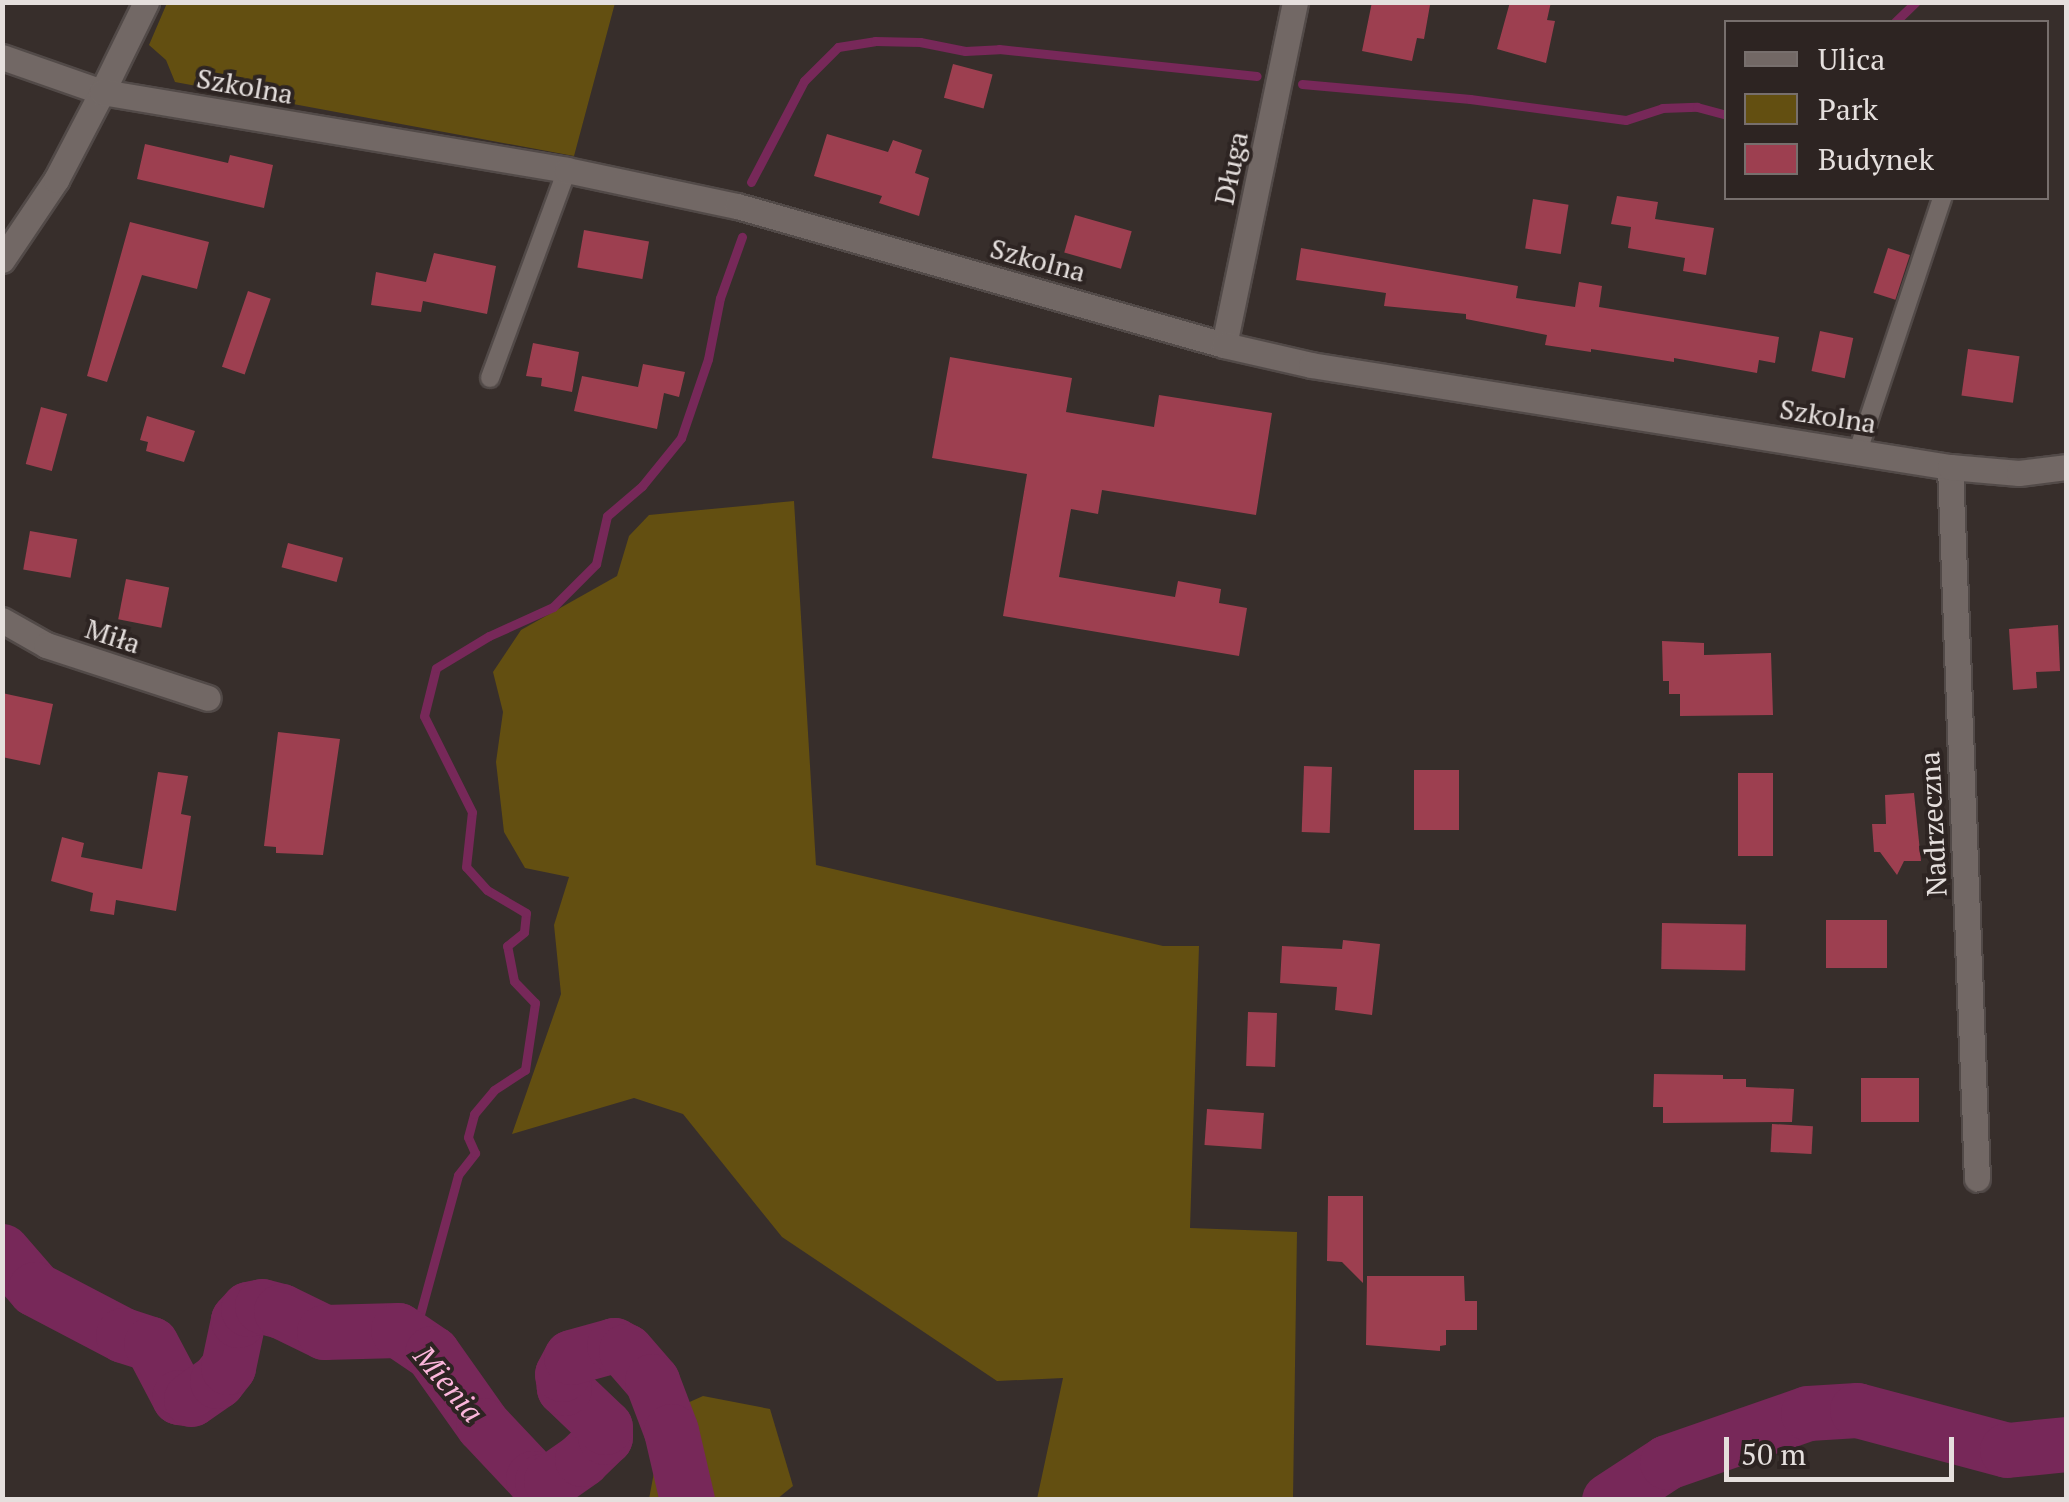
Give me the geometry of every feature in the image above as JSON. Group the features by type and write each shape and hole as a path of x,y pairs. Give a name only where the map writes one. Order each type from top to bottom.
{"street":[{"path":"2,260 56,180 146,2"},
{"name":"Długa","path":"1224,345 1295,2"},
{"name":"Szkolna","path":"2,57 102,92 566,170 737,206 1224,345 1311,365 1950,467 2018,473 2066,467"},
{"name":"Nadrzeczna","path":"1950,467 1977,1178"},
{"name":"Miła","path":"2,620 46,644 208,698"}],"lane":[{"path":"490,378 566,170"},
{"path":"1858,451 1941,200"}],"green space":[{"path":"167,2 615,3 574,156 175,82 166,60 149,45"},
{"path":"794,501 816,865 1163,946 1199,946 1190,1228 1297,1232 1293,1499 1037,1499 1063,1378 997,1381 782,1237 683,1114 634,1098 512,1134 561,994 554,925 569,877 525,868 504,832 496,762 503,712 493,672 521,630 617,576 629,536 649,515"},
{"path":"703,1396 770,1409 793,1486 777,1499 649,1499 665,1413"}],"building":[{"path":"1372,2 1430,5 1424,39 1417,38 1412,61 1362,51"},
{"path":"1510,2 1551,2 1547,20 1555,21 1546,63 1497,49"},
{"path":"953,64 993,75 984,108 944,98"},
{"path":"827,134 888,152 893,140 922,150 915,173 929,178 919,216 879,203 882,196 814,176"},
{"path":"145,144 228,163 230,155 273,165 264,208 137,179"},
{"path":"1617,196 1658,202 1655,219 1714,228 1706,275 1683,271 1685,258 1628,248 1631,227 1611,224"},
{"path":"1533,199 1569,205 1561,254 1525,248"},
{"path":"1075,215 1132,231 1121,269 1064,252"},
{"path":"130,222 209,242 197,289 142,275 107,382 87,376"},
{"path":"584,230 649,241 642,279 577,267"},
{"path":"1301,248 1518,286 1516,298 1575,307 1579,282 1602,286 1599,307 1779,337 1775,363 1759,360 1757,373 1674,358 1674,362 1591,352 1545,345 1547,335 1466,319 1466,314 1384,306 1386,293 1296,280"},
{"path":"1888,248 1910,255 1895,300 1873,293"},
{"path":"434,253 496,266 487,314 423,301 421,312 371,305 376,272 426,282"},
{"path":"248,291 271,299 245,374 222,367"},
{"path":"1820,331 1853,338 1845,378 1811,371"},
{"path":"533,343 579,352 572,392 541,386 542,378 526,376"},
{"path":"1968,349 2019,356 2013,403 1961,396"},
{"path":"950,357 1072,378 1066,412 1154,427 1159,395 1272,413 1256,515 1102,490 1098,514 1071,509 1059,577 1175,597 1178,581 1221,589 1219,603 1247,608 1239,656 1003,616 1027,474 932,458"},
{"path":"643,364 685,372 679,397 664,393 657,429 574,411 582,376 638,387"},
{"path":"41,407 67,414 52,471 26,464"},
{"path":"147,416 195,431 184,462 146,451 148,442 140,440"},
{"path":"30,531 77,539 70,578 23,569"},
{"path":"288,543 343,558 337,582 282,567"},
{"path":"126,579 169,587 161,628 118,619"},
{"path":"2058,625 2060,671 2036,672 2037,688 2013,690 2009,629"},
{"path":"1662,641 1704,643 1704,655 1771,653 1773,715 1680,716 1680,694 1669,694 1669,681 1663,681"},
{"path":"2,693 53,704 40,765 2,757"},
{"path":"278,732 340,739 323,855 276,853 276,847 264,846"},
{"path":"1304,766 1332,767 1330,833 1302,832"},
{"path":"1414,770 1459,770 1459,830 1414,830"},
{"path":"158,772 188,776 181,814 191,816 176,911 116,900 114,915 90,911 93,893 51,881 62,837 84,843 81,857 142,869"},
{"path":"1738,773 1773,773 1773,856 1738,856"},
{"path":"1914,793 1921,861 1904,861 1897,875 1880,852 1874,852 1872,824 1886,824 1885,795"},
{"path":"1826,920 1887,920 1887,968 1826,968"},
{"path":"1662,923 1746,924 1745,970 1661,969"},
{"path":"1343,940 1380,944 1372,1015 1335,1010 1337,987 1280,983 1282,946 1342,949"},
{"path":"1248,1012 1277,1013 1275,1067 1246,1066"},
{"path":"1654,1074 1723,1075 1723,1079 1746,1079 1746,1087 1794,1089 1792,1122 1663,1123 1663,1107 1653,1107"},
{"path":"1861,1078 1919,1078 1919,1122 1861,1122"},
{"path":"1207,1109 1264,1113 1261,1149 1204,1145"},
{"path":"1772,1124 1813,1126 1811,1154 1771,1152"},
{"path":"1328,1196 1363,1196 1363,1283 1342,1262 1327,1261"},
{"path":"1367,1276 1464,1276 1465,1301 1477,1301 1477,1330 1446,1330 1446,1345 1440,1346 1440,1351 1366,1345"}],"waterway":[{"path":"1897,20 1916,2"},
{"path":"751,182 804,81 838,47 875,41 920,42 965,51 999,49 1257,76"},
{"path":"1302,84 1470,99 1626,120 1662,108 1697,107 1724,114"},
{"path":"413,1340 458,1175 475,1153 468,1137 474,1114 494,1090 525,1070 535,1003 514,981 507,946 524,932 526,913 487,890 466,867 472,812 424,716 436,668 489,636 553,607 596,564 607,516 642,486 681,438 708,359 720,298 742,237"},
{"name":"Mienia","path":"2,1251 35,1289 123,1335 151,1344 179,1397 191,1399 217,1381 228,1367 238,1320 248,1309 262,1306 281,1311 324,1332 398,1330 432,1353 483,1425 533,1478 542,1481 551,1481 605,1437 605,1427 564,1388 562,1374 571,1357 614,1345 626,1351 652,1381 671,1431 687,1500"},
{"name":"Mienia","path":"1609,1500 1667,1462 1808,1413 1857,1410 2007,1450 2066,1444"}]}
